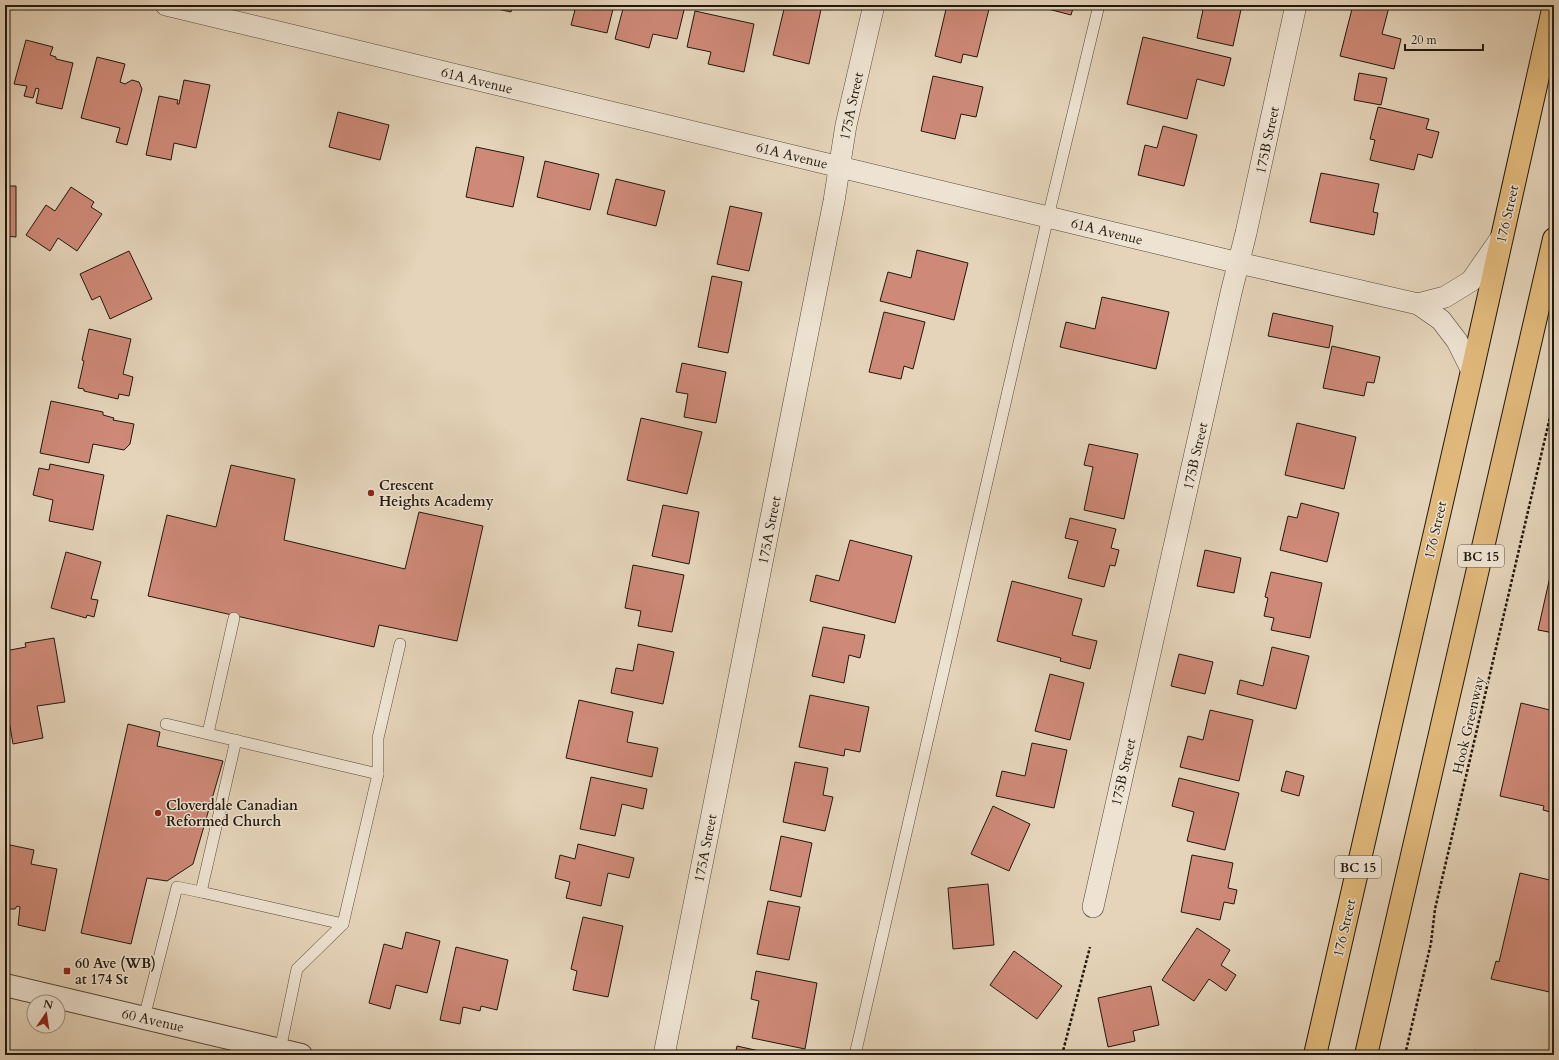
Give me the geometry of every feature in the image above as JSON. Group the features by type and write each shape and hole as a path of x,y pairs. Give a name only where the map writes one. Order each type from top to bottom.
{"highway":[{"name":"176 Street","path":"1315,1055 1472,371 1554,5"},
{"name":"BC 15","path":"1366,1055 1549,286 1554,239"}],"street":[{"name":"61A Avenue","path":"166,5 1239,263 1418,304 1440,320 1457,341 1472,371"},
{"name":"175A Street","path":"664,1055 833,209 846,125 874,5"},
{"name":"175B Street","path":"1093,907 1296,5"},
{"name":"61A Avenue","path":"1418,304 1445,297 1471,281 1502,237"},
{"name":"60 Avenue","path":"5,985 301,1055"}],"lane":[{"path":"855,1055 1048,217 1099,5"},
{"path":"208,733 234,618"},
{"path":"280,1050 297,969 343,924 378,774 378,738 400,644"},
{"path":"166,724 378,774"},
{"path":"201,892 236,740"},
{"path":"144,1018 177,887 343,924"}],"path":[{"name":"Hook Greenway","path":"1405,1055 1431,943 1437,901 1554,400"},
{"path":"1062,1055 1090,947"}],"building":[{"path":"480,5 513,5 511,12"},
{"path":"553,5 614,5 607,33 571,25 575,10"},
{"path":"624,5 685,6 677,39 653,34 649,48 615,39"},
{"path":"785,5 822,5 809,64 773,55"},
{"path":"947,5 990,5 977,57 963,54 961,63 935,56"},
{"path":"1033,5 1074,5 1071,15"},
{"path":"1204,5 1242,5 1233,46 1197,38"},
{"path":"1353,5 1382,5 1389,7 1382,34 1401,39 1394,69 1340,56"},
{"path":"695,11 754,24 744,72 708,64 711,52 687,47"},
{"path":"1143,37 1231,58 1224,86 1197,79 1187,119 1127,104"},
{"path":"26,40 53,47 50,55 56,57 56,59 73,63 62,109 36,103 39,89 36,88 33,98 24,96 27,86 14,84"},
{"path":"97,57 125,64 120,82 125,84 132,80 139,82 142,89 127,145 116,142 120,128 81,118"},
{"path":"1359,73 1387,78 1381,105 1354,100"},
{"path":"933,76 983,87 976,117 961,114 955,139 921,131"},
{"path":"184,80 210,85 196,148 174,143 171,160 146,155 159,96 178,100 177,104 179,104"},
{"path":"1378,107 1429,119 1426,129 1439,132 1432,158 1418,154 1414,170 1370,160 1375,140 1370,139"},
{"path":"338,112 389,125 380,160 329,147"},
{"path":"1163,126 1197,135 1184,186 1138,175 1145,145 1157,148"},
{"path":"476,147 524,157 513,207 466,197"},
{"path":"545,161 599,174 590,210 537,197"},
{"path":"1321,173 1379,184 1373,212 1378,213 1374,235 1310,222"},
{"path":"616,179 665,191 656,226 607,214"},
{"path":"5,186 16,186 16,237 5,236"},
{"path":"71,187 94,202 91,207 102,214 77,251 58,238 50,251 26,235 46,205 55,211"},
{"path":"730,206 762,213 749,271 717,264"},
{"path":"917,250 968,263 954,320 880,301 888,272 911,278"},
{"path":"129,251 152,299 110,319 100,296 92,300 80,274"},
{"path":"712,276 742,282 728,353 698,347"},
{"path":"1102,297 1169,312 1156,369 1060,347 1066,322 1095,329"},
{"path":"884,312 925,322 913,369 904,366 901,379 869,372"},
{"path":"1273,313 1333,326 1329,348 1268,336"},
{"path":"89,329 131,339 123,374 133,377 129,396 119,394 118,399 84,391 84,389 78,388"},
{"path":"1332,346 1380,357 1374,383 1367,382 1364,396 1323,388"},
{"path":"682,363 726,372 716,423 684,417 688,394 676,392"},
{"path":"51,401 103,412 103,415 114,418 113,420 134,424 130,444 124,450 93,444 89,463 40,453"},
{"path":"641,418 702,432 687,494 627,480"},
{"path":"1297,423 1356,437 1344,489 1285,475"},
{"path":"1089,444 1138,454 1124,519 1084,510 1093,467 1084,465"},
{"path":"50,464 104,475 93,530 49,521 53,500 33,495 39,468 49,470"},
{"name":"Crescent Heights Academy","path":"231,465 295,479 284,540 405,569 419,512 483,526 457,641 379,625 374,647 148,596 167,515 216,527"},
{"path":"1301,503 1339,513 1327,562 1280,550 1288,516 1297,518"},
{"path":"663,505 699,512 689,564 652,556"},
{"path":"1070,518 1116,529 1111,548 1119,550 1115,566 1110,565 1104,587 1068,578 1078,541 1065,538"},
{"path":"850,540 912,556 895,623 810,601 816,575 839,581"},
{"path":"1205,550 1241,558 1234,593 1197,586"},
{"path":"66,552 101,562 91,599 98,600 94,617 87,615 86,618 51,608"},
{"path":"1554,559 1554,633 1538,630"},
{"path":"633,565 684,575 672,632 638,626 641,611 625,608"},
{"path":"1271,572 1322,583 1310,638 1271,630 1274,618 1264,616 1268,598 1265,597"},
{"path":"1012,581 1082,599 1072,635 1097,641 1090,669 1060,661 1061,658 997,641"},
{"path":"823,627 865,635 860,658 849,655 844,683 812,676"},
{"path":"54,638 65,702 37,706 43,738 13,744 5,697 5,651 26,647 25,643"},
{"path":"638,644 674,652 663,704 611,693 616,668 633,671"},
{"path":"1272,647 1309,656 1296,709 1237,694 1240,680 1263,686"},
{"path":"1179,654 1213,662 1205,694 1171,686"},
{"path":"1050,674 1084,683 1070,740 1035,731"},
{"path":"810,695 869,707 860,752 845,749 844,756 799,747"},
{"path":"579,700 633,712 627,742 658,748 652,777 566,758"},
{"path":"1521,703 1554,711 1554,813 1543,810 1544,806 1500,796"},
{"path":"1210,710 1253,720 1239,781 1180,767 1188,736 1203,740"},
{"name":"Cloverdale Canadian Reformed Church","path":"128,724 160,732 157,746 223,761 193,864 167,881 147,878 131,944 81,933"},
{"path":"1032,743 1067,750 1054,808 996,796 1002,771 1025,776"},
{"path":"795,762 828,768 823,795 833,797 825,831 783,822"},
{"path":"1286,771 1304,776 1299,796 1281,791"},
{"path":"591,777 647,789 643,809 622,804 615,836 580,829"},
{"path":"1179,778 1239,793 1225,850 1187,841 1194,812 1172,806"},
{"path":"993,806 1030,824 1009,871 971,854"},
{"path":"781,836 812,843 801,897 770,890"},
{"path":"578,844 634,858 629,878 608,873 601,906 566,898 570,882 555,878 560,855 575,859"},
{"path":"10,845 34,850 31,864 57,869 45,931 18,925 20,907 17,906 15,909 5,908 5,869"},
{"path":"1192,855 1233,863 1228,888 1237,890 1234,904 1224,902 1220,920 1181,912"},
{"path":"1520,873 1554,881 1554,993 1491,979 1496,961 1499,962"},
{"path":"988,884 994,945 953,949 948,888"},
{"path":"768,901 800,907 789,960 757,954"},
{"path":"583,917 623,926 608,997 573,990 577,971 571,969"},
{"path":"1197,928 1230,950 1221,965 1236,975 1226,991 1209,979 1194,1001 1162,980"},
{"path":"406,932 440,941 427,993 396,985 390,1009 369,1003 384,944 402,949"},
{"path":"456,947 508,960 497,1010 481,1006 480,1011 463,1007 460,1024 440,1020"},
{"path":"1014,951 1062,986 1037,1019 990,985"},
{"path":"756,971 817,983 805,1049 752,1038 759,1001 751,999"},
{"path":"1151,986 1159,1025 1133,1031 1135,1041 1108,1047 1098,998"},
{"path":"737,1046 777,1055 735,1055"},
{"path":"1474,1050 1496,1055 1473,1055"}],"place":[{"name":"Crescent Heights Academy","path":"371,493"},
{"name":"Cloverdale Canadian Reformed Church","path":"158,813"},
{"name":"60 Ave (WB) at 174 St","path":"67,971"}]}
